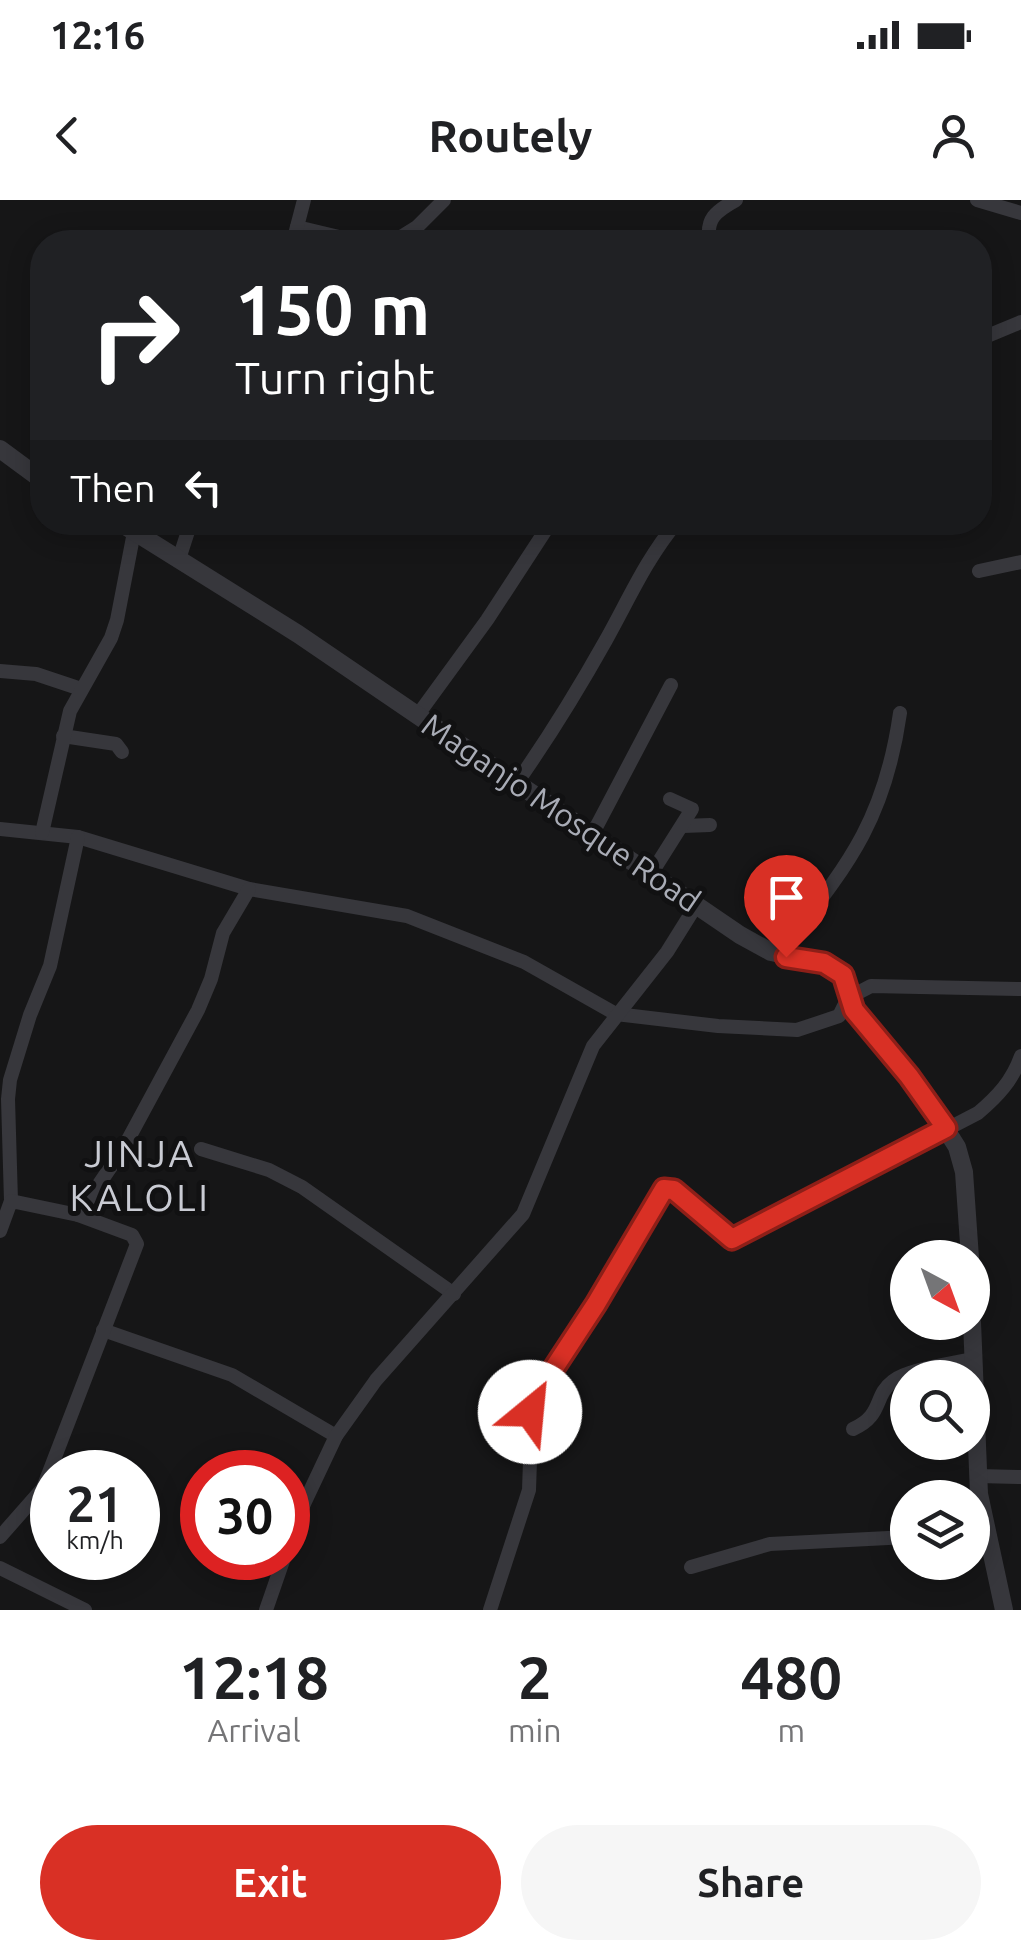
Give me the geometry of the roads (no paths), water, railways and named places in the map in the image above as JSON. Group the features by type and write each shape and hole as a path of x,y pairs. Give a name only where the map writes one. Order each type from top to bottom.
{"street":[{"path":"296,230 304,200"},
{"path":"412,230 444,200"},
{"path":"707,230 711,217 736,200"},
{"path":"977,200 1021,213"},
{"path":"992,335 1021,322"},
{"path":"0,449 30,471"},
{"path":"42,833 63,736 81,689 111,638 125,535"},
{"name":"Maganjo Mosque Road","path":"139,535 298,634 740,935 779,954 824,963 838,970 860,1019 909,1076 946,1128 962,1160 969,1240"},
{"path":"179,559 187,535"},
{"path":"417,716 543,535"},
{"path":"516,784 564,713 645,564 666,535"},
{"path":"979,572 1021,562"},
{"path":"0,670 36,674 81,689"},
{"path":"592,835 671,685"},
{"path":"779,954 864,836 886,785 900,713"},
{"path":"63,736 116,744 122,752"},
{"path":"651,874 692,809 670,799"},
{"path":"683,826 710,825"},
{"path":"0,829 78,837 249,889 428,923 524,962 616,1014 705,1025 798,1030 838,1016 848,998 870,986 1021,989"},
{"path":"0,1231 11,1201 8,1092 30,1015 50,966 78,837"},
{"path":"78,1215 124,1148 198,1010 223,934 249,889"},
{"path":"310,1491 336,1436 376,1380 524,1214 593,1046 667,952 698,904"},
{"path":"490,1610 529,1490 532,1402 664,1189 674,1190 732,1239 978,1112 1016,1079 1021,1056"},
{"path":"201,1149 269,1170 302,1187 454,1294"},
{"path":"0,1537 43,1488 138,1244 132,1235 78,1215 11,1201"},
{"path":"102,1330 232,1375 336,1436"},
{"path":"972,1340 978,1480"},
{"path":"854,1429 873,1417 885,1390 899,1377 972,1358"},
{"path":"978,1476 1021,1477"},
{"path":"691,1567 770,1544 890,1538"},
{"path":"990,1562 1004,1610"},
{"path":"0,1568 85,1610"},
{"path":"266,1610 276,1580"}],"district":[{"name":"JINJA KALOLI","path":"140,1176"}]}
